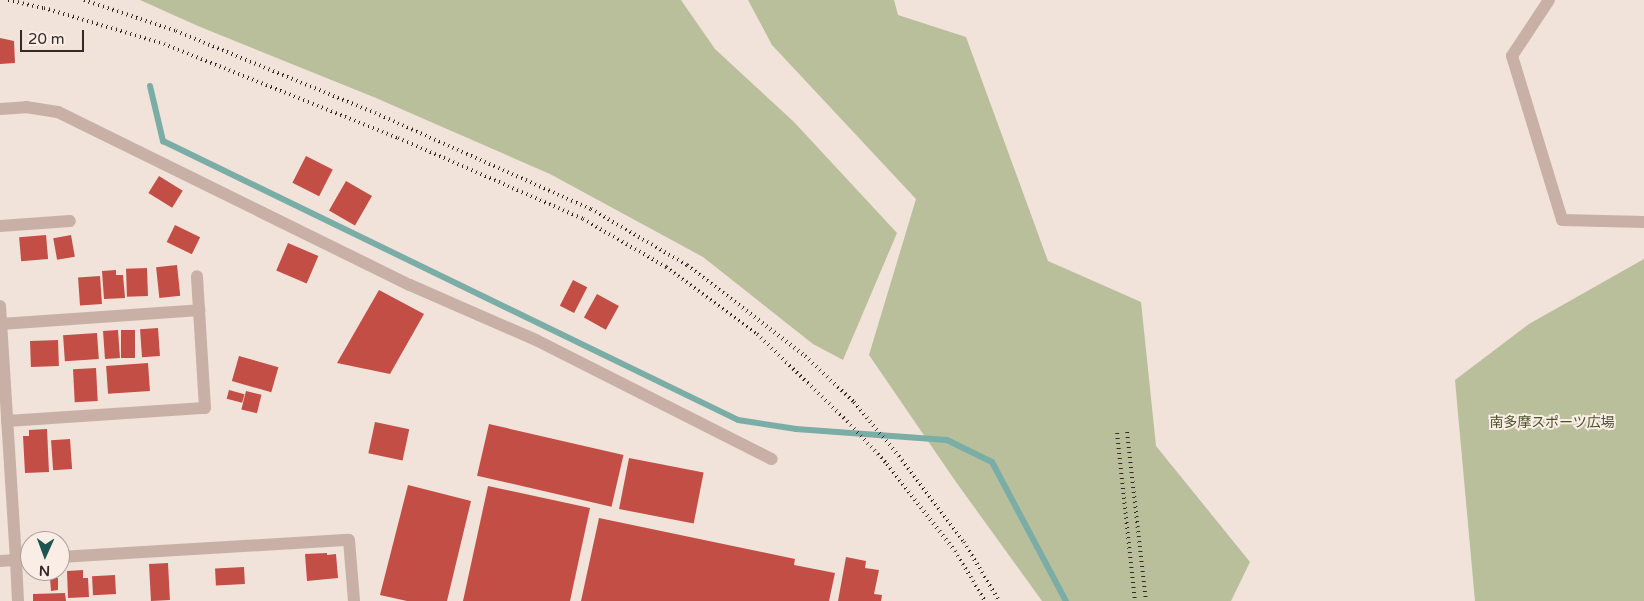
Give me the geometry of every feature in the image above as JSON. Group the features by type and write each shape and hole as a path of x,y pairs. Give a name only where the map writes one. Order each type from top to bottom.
{"street":[{"path":"1549,0 1512,56 1562,220 1644,222"},
{"path":"0,109 26,107 58,112 410,285 536,340 772,459"},
{"path":"0,226 70,221"},
{"path":"8,421 206,408 197,276"},
{"path":"0,306 18,601"},
{"path":"1,324 200,310"},
{"path":"70,556 349,540 354,601"},
{"path":"0,561 20,560"}],"green space":[{"path":"140,0 681,0 715,49 794,122 897,233 843,360 813,344 703,257 550,174 376,98 198,26"},
{"path":"748,0 894,0 898,15 966,37 1048,261 1141,302 1156,446 1250,562 1231,601 1042,601 956,482 869,355 916,199 772,45"},
{"name":"南多摩スポーツ広場","path":"1644,259 1644,601 1475,601 1455,380 1529,324"}],"building":[{"path":"0,38 14,41 15,63 0,64"},
{"path":"306,156 333,170 319,196 292,183"},
{"path":"159,176 183,191 172,208 148,193"},
{"path":"346,181 372,196 355,225 329,210"},
{"path":"175,225 200,237 192,254 167,242"},
{"path":"46,235 48,259 21,261 19,237"},
{"path":"71,235 75,257 57,260 53,238"},
{"path":"288,243 318,256 307,284 276,271"},
{"path":"177,265 180,296 159,298 156,267"},
{"path":"147,268 148,296 127,297 126,269"},
{"path":"116,270 116,275 123,275 125,298 104,299 102,271"},
{"path":"100,276 102,304 80,305 78,278"},
{"path":"573,280 587,287 574,313 560,306"},
{"path":"379,290 424,314 390,374 337,363"},
{"path":"597,294 619,306 606,330 584,318"},
{"path":"158,328 160,356 142,357 140,329"},
{"path":"118,330 120,358 105,359 103,331"},
{"path":"121,330 135,330 135,358 121,358"},
{"path":"97,333 99,359 65,361 63,335"},
{"path":"58,340 59,366 31,367 30,341"},
{"path":"239,356 278,367 271,392 232,381"},
{"path":"148,363 150,391 108,394 106,366"},
{"path":"96,368 98,401 75,402 73,369"},
{"path":"229,390 244,394 242,403 227,399"},
{"path":"246,391 262,395 257,413 241,409"},
{"path":"375,422 409,429 403,461 368,453"},
{"path":"489,424 623,455 612,507 477,476"},
{"path":"47,429 49,472 25,473 23,436 29,436 29,430"},
{"path":"70,439 72,469 53,470 51,440"},
{"path":"629,458 704,473 694,524 619,509"},
{"path":"408,485 471,501 447,601 407,601 380,595"},
{"path":"488,486 590,508 570,601 463,601"},
{"path":"599,518 795,559 794,565 835,573 829,601 581,601"},
{"path":"327,553 327,555 336,554 338,578 307,581 305,554"},
{"path":"846,557 866,561 865,568 879,570 874,594 882,595 881,601 838,601"},
{"path":"168,563 170,600 151,601 149,564"},
{"path":"244,567 245,584 216,585 215,569"},
{"path":"83,570 83,578 88,578 89,597 68,598 67,581 70,581 70,571"},
{"path":"115,575 116,594 93,595 92,576"},
{"path":"50,581 58,581 58,590 51,591"},
{"path":"65,593 66,601 33,601 33,594"}],"waterway":[{"path":"150,86 163,141 738,420 796,429 947,440 992,462 1066,601"}],"railway":[{"path":"8,0 44,8 164,44 398,138 583,219 666,267 757,334 847,421 887,464 955,551 985,601"},
{"path":"84,0 176,31 375,113 591,209 687,265 805,356 854,402 902,460 964,542 999,601"},
{"path":"1127,432 1146,601"},
{"path":"1117,433 1135,601"}]}
